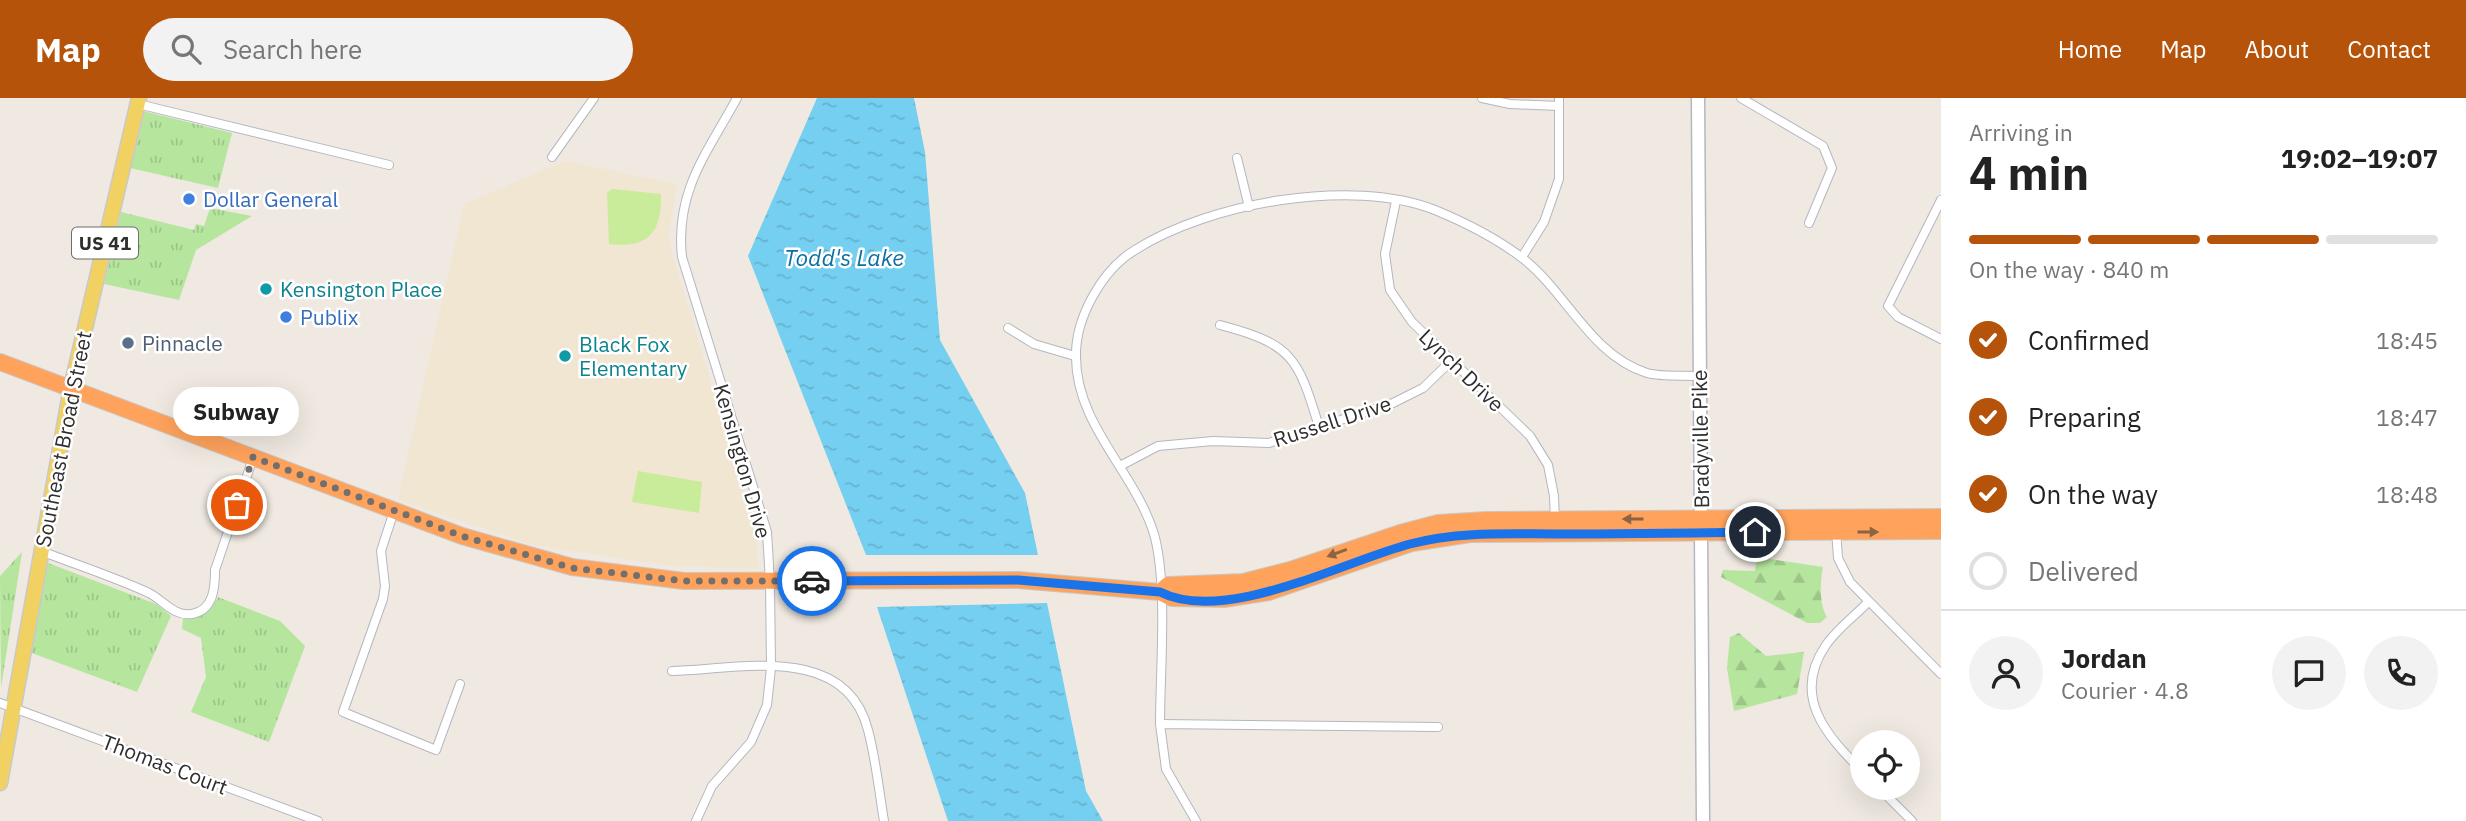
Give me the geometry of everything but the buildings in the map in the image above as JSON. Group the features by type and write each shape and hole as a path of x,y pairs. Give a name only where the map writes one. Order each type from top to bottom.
{"highway":[{"path":"0,362 462,536 572,568 684,581 1018,580 1160,592 1168,585 1243,582 1438,523 1702,526 1835,524 1941,517"},
{"path":"1835,524 1941,531"}],"main road":[{"name":"Bradyville Pike","path":"1698,98 1703,821"},
{"name":"Southeast Broad Street","path":"0,783 6,705 41,551 71,388 138,101"}],"street":[{"path":"552,158 594,98"},
{"name":"Kensington Drive","path":"696,821 712,786 751,742 761,724 767,705 771,668 767,532 682,257 680,236 681,216 691,182 737,98"},
{"path":"1482,98 1510,104 1559,102 1559,178 1544,222 1522,257"},
{"path":"1741,98 1823,146 1832,167 1809,223"},
{"path":"138,101 388,165"},
{"path":"1237,158 1249,207"},
{"path":"1196,821 1166,769 1160,724 1160,592 1154,536 1142,504 1098,431 1081,393 1075,356 1083,320 1097,288 1132,251 1177,227 1249,207 1347,195 1396,201 1434,210 1522,257 1615,356 1648,373 1699,376"},
{"path":"1941,200 1938,216 1909,262 1888,306 1898,317 1941,340"},
{"name":"Lynch Drive","path":"1396,201 1385,254 1390,290 1412,322 1530,436 1548,465 1555,526"},
{"path":"1220,325 1261,336 1289,354 1306,381 1319,427"},
{"path":"1008,328 1034,344 1075,356"},
{"name":"Russell Drive","path":"1120,466 1158,446 1213,441 1269,443 1393,403 1423,388 1452,360"},
{"path":"41,551 151,594 174,611 192,614 208,605 215,589 215,570 253,457"},
{"path":"394,511 381,551 385,586 383,598 343,712 436,750 460,684"},
{"path":"1835,524 1838,558 1850,582 1941,674"},
{"path":"1850,759 1832,741 1815,713 1812,677 1826,645 1868,602"},
{"path":"672,671 807,668 821,672 852,696 868,730 884,821"},
{"name":"Thomas Court","path":"6,705 318,821"},
{"path":"1160,724 1438,727"},
{"path":"1891,800 1912,821"}],"shaded area":[{"path":"565,161 677,184 668,239 756,533 758,569 663,565 529,544 398,499 464,204"}],"green space":[{"path":"143,111 232,133 218,188 130,168"},
{"path":"612,189 661,194 659,219 650,235 643,240 634,244 609,244 607,193"},
{"path":"210,208 252,216 196,250 179,300 104,284 121,212 194,230 196,224 204,226"},
{"path":"638,471 702,482 699,513 632,502"},
{"path":"22,552 1,688 0,576"},
{"path":"1770,559 1823,567 1821,593 1827,617 1820,623 1807,623 1721,577 1723,570 1755,571 1756,563"},
{"path":"48,563 156,604 171,616 137,692 29,652"},
{"path":"218,597 280,621 305,646 269,742 191,712 206,677 201,638 182,629 183,619 204,614"},
{"path":"1739,633 1766,656 1804,652 1797,694 1734,711 1727,668 1730,637"}],"water":[{"name":"Todd's Lake","path":"817,98 914,98 925,152 940,340 1025,493 1038,555 866,555 748,256"},
{"path":"1047,603 1086,791 1103,821 948,821 877,607"}],"way so far":[{"path":"237,505 253,457 462,536 572,568 684,581 812,581"}],"place":[{"name":"Dollar General","path":"189,199"},
{"name":"Kensington Place","path":"266,289"},
{"name":"Publix","path":"286,317"},
{"name":"Pinnacle","path":"128,343"},
{"name":"Black Fox Elementary","path":"565,356"},
{"name":"Subway","path":"237,505"}],"route":[{"path":"812,581 1018,580 1160,592 1172,598 1224,599 1269,592 1412,543 1470,534 1755,532"}]}
